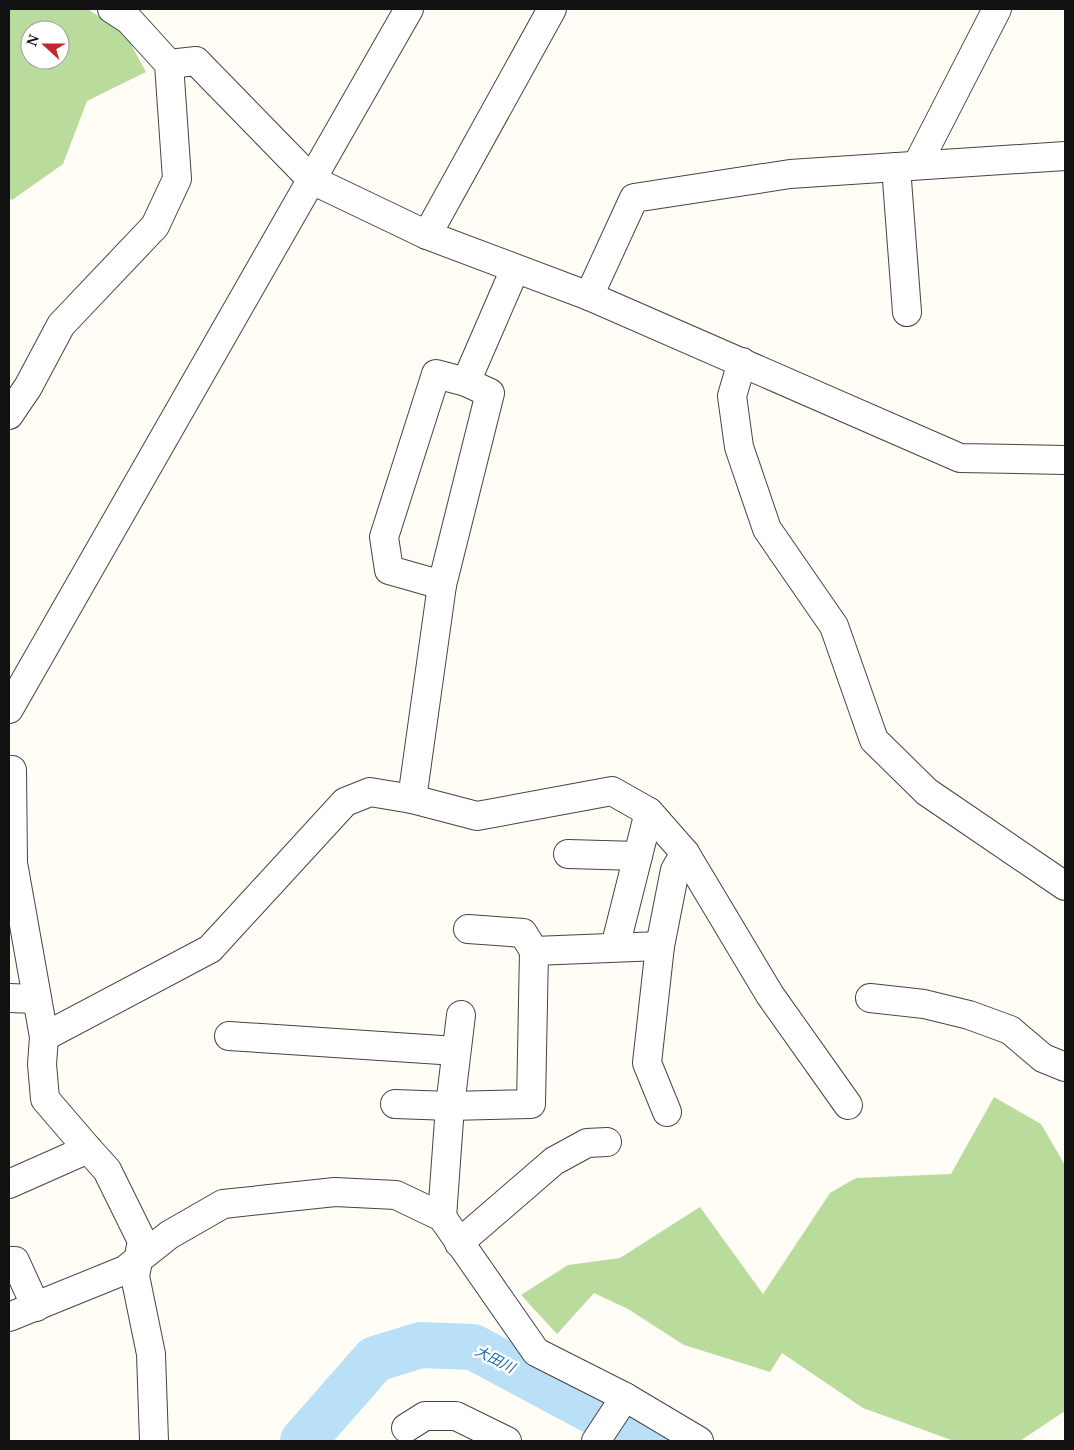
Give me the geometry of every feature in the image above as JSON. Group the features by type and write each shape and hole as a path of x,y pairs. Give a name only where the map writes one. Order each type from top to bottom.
{"street":[{"path":"9,709 409,9"},
{"path":"427,235 552,9"},
{"path":"907,312 907,166 998,9"},
{"path":"9,415 28,387 61,324 155,226 177,179 169,64 126,12"},
{"path":"169,64 196,61 312,180 427,235 589,296 960,458 1065,460"},
{"path":"589,296 634,198 790,174 1065,156"},
{"path":"466,382 515,269"},
{"path":"742,362 732,396 738,447 767,529 834,626 874,740 927,792 1065,886"},
{"path":"412,799 442,586 490,393 466,382 436,374 384,537 389,570 442,586"},
{"path":"9,770 12,770 12,863 44,1037 42,1064 44,1099 107,1170 142,1241 135,1276 150,1354 154,1441"},
{"path":"44,1037 210,949 345,802 370,792 412,799 477,816 612,791 649,812 685,853 770,995 848,1105"},
{"path":"615,947 649,812"},
{"path":"667,1112 647,1063 660,946 675,870 685,853"},
{"path":"568,854 638,856"},
{"path":"395,1104 450,1106 531,1104 534,951 523,933 468,929"},
{"path":"534,951 660,946"},
{"path":"9,998 37,998"},
{"path":"870,998 924,1004 968,1015 1010,1030 1043,1058 1065,1066"},
{"path":"442,1218 450,1106 461,1015"},
{"path":"229,1036 456,1051"},
{"path":"458,1243 554,1161 587,1143 608,1142"},
{"path":"9,1184 88,1149"},
{"path":"9,1317 125,1270 169,1235 223,1204 335,1192 396,1194 442,1218 536,1352 625,1397 699,1441"},
{"path":"11,1257 36,1307"},
{"path":"596,1441 625,1397"},
{"path":"406,1428 425,1416 456,1416 507,1441"}],"green space":[{"path":"9,9 88,9 126,35 146,72 87,101 63,164 12,200 9,198"},
{"path":"994,1097 1041,1124 1065,1165 1065,1411 1020,1441 954,1441 863,1408 782,1353 770,1372 684,1345 628,1309 594,1293 557,1334 521,1295 568,1265 620,1258 700,1207 763,1294 830,1193 856,1178 951,1174"}],"waterway":[{"name":"大田川","path":"303,1441 375,1359 421,1345 473,1347 649,1441"}]}
